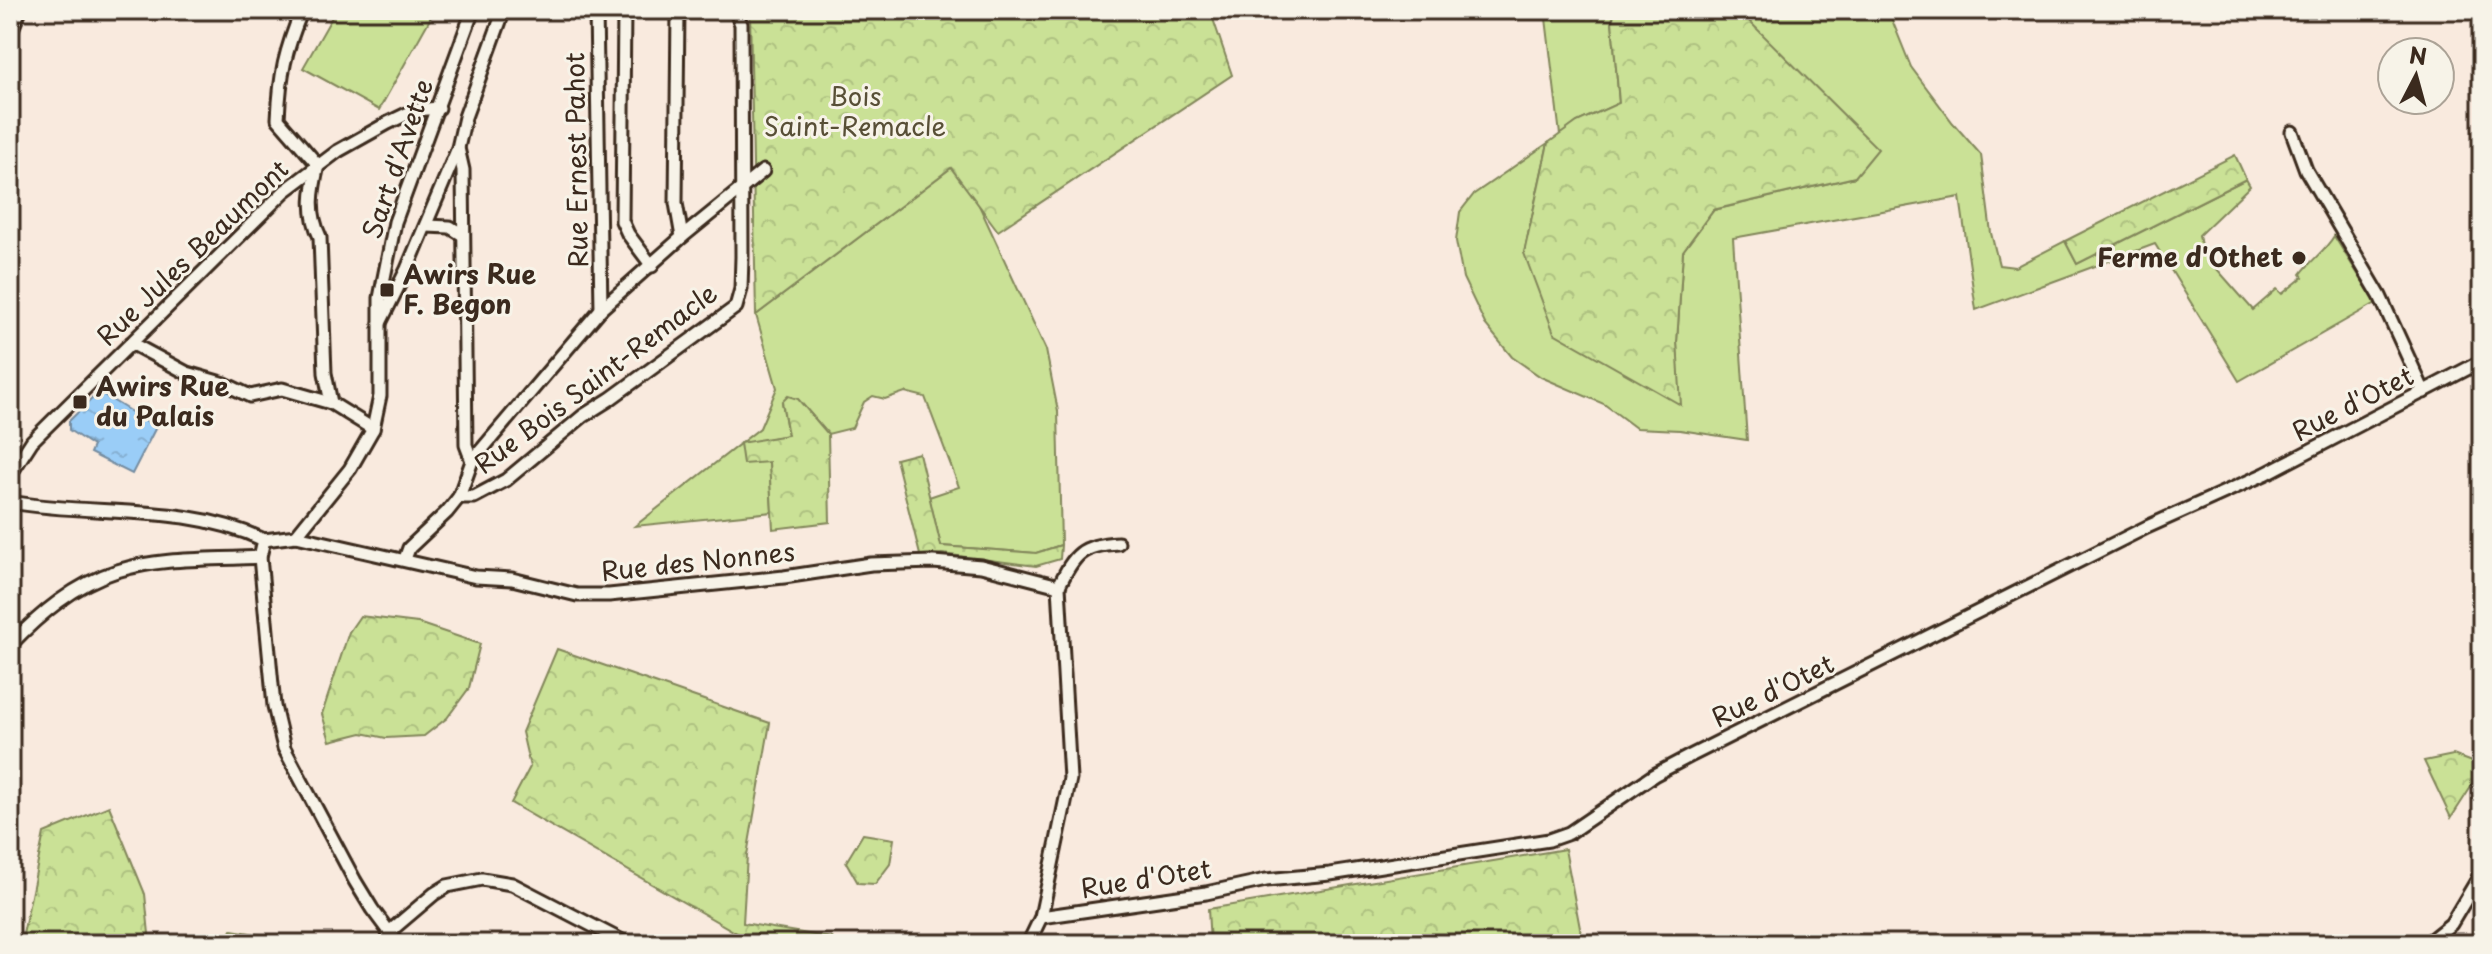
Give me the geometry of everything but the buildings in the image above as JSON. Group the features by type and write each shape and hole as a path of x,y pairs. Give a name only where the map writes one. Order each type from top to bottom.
{"street":[{"path":"10,34 20,10"},
{"path":"302,10 287,45 280,75 278,119 318,165 311,196 314,224 320,237 325,373 331,403"},
{"name":"Sart d'Avette","path":"296,536 350,469 373,429 380,396 378,325 385,266 395,222 473,10"},
{"path":"472,461 466,445 463,170 458,148 465,117 504,10"},
{"name":"Rue Ernest Pahot","path":"596,10 601,309"},
{"path":"624,10 622,221 652,266"},
{"path":"678,10 676,203 682,237"},
{"path":"735,10 741,24 740,189"},
{"name":"Rue Jules Beaumont","path":"10,475 32,441 285,191 350,144 415,110 439,108"},
{"path":"2292,132 2306,170 2380,296 2424,392"},
{"name":"Sart d'Avette","path":"378,325 407,269 458,148"},
{"name":"Rue Ernest Pahot","path":"459,497 472,461 601,309 763,171"},
{"name":"Rue Bois Saint-Remacle","path":"405,559 409,548 459,497 474,497 506,480 562,432 736,307 741,289 740,189"},
{"path":"426,226 450,227 463,235"},
{"path":"385,266 407,269"},
{"path":"131,343 187,373 225,384 250,396 282,389 331,403 373,429"},
{"name":"Rue d'Otet","path":"1041,917 1206,893 1266,880 1330,874 1533,842 1569,833 1654,775 1690,756 2147,527 2265,474 2482,361"},
{"path":"10,502 45,508 136,511 201,518 238,527 264,540 296,536"},
{"name":"Rue des Nonnes","path":"296,536 476,577 512,579 577,595 609,595 784,577 871,564 933,562 981,566 1059,586"},
{"path":"264,540 260,557 272,691 284,748 348,869 398,944"},
{"path":"1028,944 1041,917 1070,779 1059,586 1069,565 1088,547 1118,543"},
{"path":"10,645 34,620 73,591 116,571 156,563 260,557"},
{"path":"2426,944 2451,924 2482,872"},
{"path":"388,933 447,886 482,879 512,884 628,944"}],"green space":[{"path":"336,10 435,10 379,110 303,68"},
{"name":"Bois Saint-Remacle","path":"748,10 1210,10 1232,75 998,231 951,168 756,315"},
{"path":"1545,10 1616,10 1612,21 1619,103 1577,122 1560,135"},
{"path":"1616,10 1738,10 1878,149 1855,177 1713,210 1683,251 1677,342 1681,405 1554,333 1524,253 1548,143 1577,122 1619,103 1612,21"},
{"path":"1738,10 1888,10 1911,67 1981,155 1991,233 1999,265 2015,267 2065,241 2077,264 2246,179 2250,186 2199,235 2202,252 2253,310 2277,289 2282,294 2303,277 2301,274 2334,236 2376,303 2239,381 2155,244 1976,310 1960,197 1733,238 1747,440 1680,430 1636,428 1604,404 1541,377 1512,357 1485,324 1463,278 1456,241 1460,212 1474,194 1548,143 1524,253 1680,404 1677,342 1683,251 1714,210 1855,177"},
{"path":"2235,155 2246,179 2077,264 2065,241"},
{"path":"952,167 978,203 1046,350 1058,411 1061,545 1036,553 941,546 929,497 959,487 925,397 905,392 885,399 873,396 864,402 852,428 828,434 798,399 782,402 788,435 740,444 769,462 772,512 635,526 760,428 777,388 756,315"},
{"path":"788,396 798,399 828,434 830,522 773,529 769,462 743,464 740,443 788,435 782,402"},
{"path":"919,453 941,546 1036,553 1061,545 1060,559 1036,566 942,554 920,555 896,459"},
{"path":"360,616 418,623 480,644 469,688 447,718 424,736 386,738 362,733 330,741 322,714 349,632"},
{"path":"557,649 770,723 747,855 743,923 832,938 828,944 756,944 511,803 530,767 522,732"},
{"path":"2453,755 2482,766 2482,770 2451,818 2424,761"},
{"path":"109,806 145,894 150,944 21,944 44,833"},
{"path":"863,834 894,839 890,864 875,884 858,883 846,862"},
{"path":"1565,849 1583,944 1210,944 1208,909"},
{"path":"232,930 285,939 284,944 225,944"}],"water":[{"path":"99,392 156,427 132,474 90,453 93,446 69,430 69,421"}],"place":[{"name":"Ferme d'Othet","path":"2299,258"},
{"name":"Awirs Rue F. Begon","path":"387,290"},
{"name":"Awirs Rue du Palais","path":"80,402"}]}
